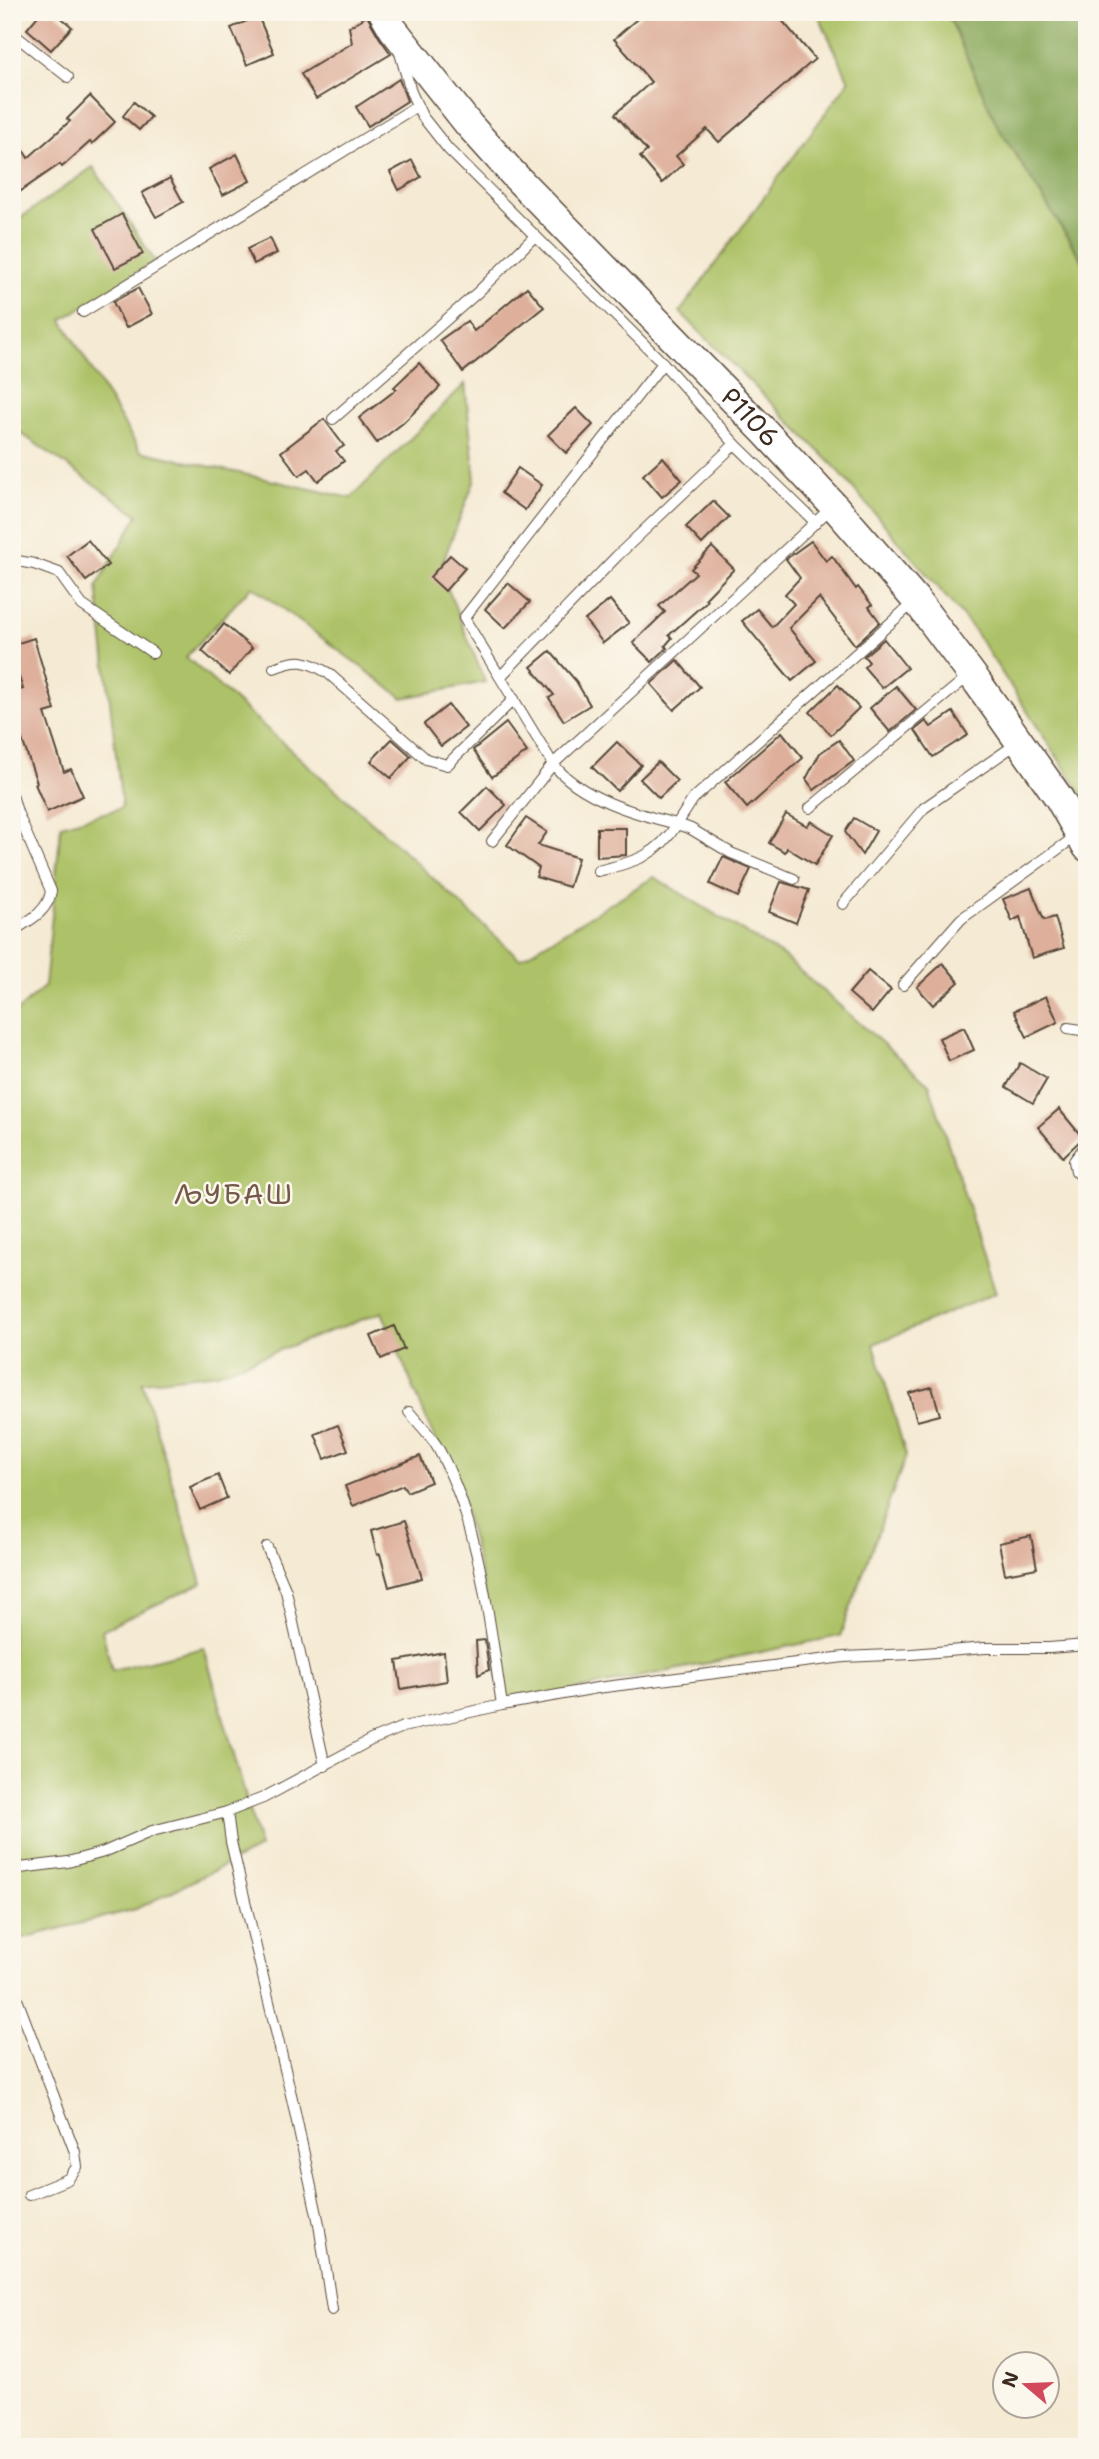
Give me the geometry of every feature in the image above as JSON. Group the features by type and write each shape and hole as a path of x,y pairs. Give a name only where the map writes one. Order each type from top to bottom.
{"main road":[{"name":"P1106","path":"388,21 433,82 514,175 825,514 916,600 1059,798 1083,841"}],"lane":[{"path":"388,21 417,106 448,149 663,363 735,444 825,514 553,764 492,841"},
{"path":"12,33 68,76"},
{"path":"83,312 417,106"},
{"path":"333,419 478,292 535,236"},
{"path":"663,363 464,618 563,777 582,789 645,816 677,824 731,853 794,879"},
{"path":"501,676 617,556 735,444"},
{"path":"12,560 59,573 82,606 153,653"},
{"path":"598,870 640,860 667,841 693,799 916,600"},
{"path":"274,668 302,660 312,663 328,673 426,760 447,765 514,699"},
{"path":"810,808 971,674"},
{"path":"843,904 925,808 1020,742"},
{"path":"12,795 51,891 50,901 43,909 13,929"},
{"path":"902,985 961,919 1083,841"},
{"path":"1068,1028 1087,1031"},
{"path":"1087,1144 1074,1161 1076,1171 1087,1181"},
{"path":"409,1412 438,1447 460,1492 484,1590 502,1705"},
{"path":"267,1548 286,1591 325,1766"},
{"path":"12,1869 68,1863 104,1852 152,1831 227,1812 263,1798 372,1740 403,1727 502,1705 597,1688 844,1657 1087,1645"},
{"path":"227,1812 233,1853 319,2224 332,2309"},
{"path":"12,1986 75,2152 77,2167 68,2179 29,2195"}],"green space":[{"path":"817,12 947,12 997,125 1087,268 1087,802 971,626 835,467 680,312 849,81"},
{"path":"947,12 1087,12 1087,268 997,125"},
{"path":"93,167 155,261 62,320 140,451 351,498 465,384 475,479 440,569 485,682 403,698 252,586 186,657 383,832 520,959 654,877 783,956 929,1084 996,1293 874,1344 906,1456 840,1636 502,1705 484,1589 460,1492 438,1447 382,1312 217,1373 142,1382 202,1583 102,1630 112,1670 204,1648 260,1848 136,1909 12,1941 12,1016 45,986 61,825 122,808 97,586 138,515 12,427 12,224"}],"building":[{"path":"41,12 55,12 72,27 51,50 27,29"},
{"path":"645,12 775,12 815,59 719,142 707,129 676,156 683,164 662,183 640,157 647,151 615,114 651,82 614,39"},
{"path":"258,16 274,53 247,65 231,28"},
{"path":"367,16 391,54 316,99 301,74 352,43 349,27"},
{"path":"399,79 407,101 368,126 356,107"},
{"path":"90,96 115,122 62,167 60,164 18,193 12,184 12,154 22,148 28,158 70,121 67,119"},
{"path":"134,102 151,117 139,130 123,116"},
{"path":"237,154 250,181 223,195 209,169"},
{"path":"412,160 421,177 399,190 390,172"},
{"path":"170,178 183,202 156,217 142,193"},
{"path":"122,214 143,254 115,268 95,229"},
{"path":"270,238 277,253 254,264 247,249"},
{"path":"527,287 544,307 463,372 440,340 467,321 474,331"},
{"path":"138,288 152,314 126,328 113,302"},
{"path":"419,363 440,387 403,423 377,443 359,418 397,389 394,387"},
{"path":"576,408 593,425 566,453 548,435"},
{"path":"324,419 344,446 336,451 344,461 318,481 309,469 299,476 281,452"},
{"path":"663,457 682,480 662,497 643,475"},
{"path":"518,468 542,485 525,510 501,493"},
{"path":"713,501 729,517 702,544 686,527"},
{"path":"88,540 108,565 86,581 67,556"},
{"path":"811,541 826,561 832,556 856,589 858,587 872,605 869,607 880,622 855,645 819,598 789,628 816,661 792,681 742,621 757,609 772,627 794,604 785,594 800,578 786,559"},
{"path":"712,547 734,569 705,599 707,601 669,635 672,638 665,646 667,648 652,662 633,643 665,612 659,606 696,573 691,569"},
{"path":"450,555 465,568 445,591 430,577"},
{"path":"508,583 530,602 505,628 485,609"},
{"path":"610,600 629,623 603,643 585,620"},
{"path":"224,624 252,648 229,675 202,651"},
{"path":"34,638 55,710 45,713 64,772 71,769 83,796 47,812 35,784 37,783 12,710 12,692 23,689 12,656 12,645"},
{"path":"884,639 907,668 882,688 864,667 869,662 864,656"},
{"path":"550,651 576,681 590,705 564,721 549,698 554,695 531,667"},
{"path":"677,660 700,687 674,710 651,684"},
{"path":"838,685 859,708 831,735 810,712"},
{"path":"896,686 916,710 890,732 870,708"},
{"path":"448,705 466,727 441,746 424,724"},
{"path":"953,712 968,735 933,757 915,730 926,721 931,727"},
{"path":"506,723 527,752 492,777 473,750"},
{"path":"782,732 803,758 747,808 725,782"},
{"path":"392,739 411,756 391,778 371,761"},
{"path":"839,740 854,761 814,790 806,779 820,753"},
{"path":"617,742 641,765 617,791 592,767"},
{"path":"658,762 677,781 659,798 640,779"},
{"path":"487,786 506,805 480,831 461,812"},
{"path":"786,814 807,826 811,821 833,835 815,865 787,848 785,852 769,843"},
{"path":"526,818 547,832 538,845 578,858 569,887 536,877 539,868 507,845"},
{"path":"854,818 876,831 862,855 845,832"},
{"path":"597,828 626,828 626,855 597,857"},
{"path":"723,857 751,869 738,897 710,884"},
{"path":"781,882 809,890 796,923 769,912"},
{"path":"1031,888 1044,920 1055,917 1064,948 1032,958 1020,917 1012,921 1003,899"},
{"path":"943,963 959,982 933,1005 917,987"},
{"path":"868,971 891,990 872,1013 849,993"},
{"path":"1046,996 1058,1022 1027,1037 1014,1011"},
{"path":"964,1027 974,1050 949,1061 939,1038"},
{"path":"1020,1063 1047,1079 1033,1103 1006,1087"},
{"path":"1059,1109 1083,1138 1063,1157 1038,1127"},
{"path":"394,1326 404,1349 381,1359 371,1336"},
{"path":"932,1387 940,1415 917,1421 909,1393"},
{"path":"338,1425 348,1450 325,1459 315,1434"},
{"path":"420,1456 431,1482 407,1492 403,1485 353,1506 345,1486"},
{"path":"218,1475 227,1498 200,1510 190,1487"},
{"path":"404,1521 422,1578 389,1587 371,1531"},
{"path":"1031,1536 1037,1568 1005,1574 999,1543"},
{"path":"485,1640 489,1670 478,1675 476,1641"},
{"path":"444,1652 447,1681 401,1689 397,1661"}],"district":[{"name":"ЉУБАШ","path":"234,1194"}]}
